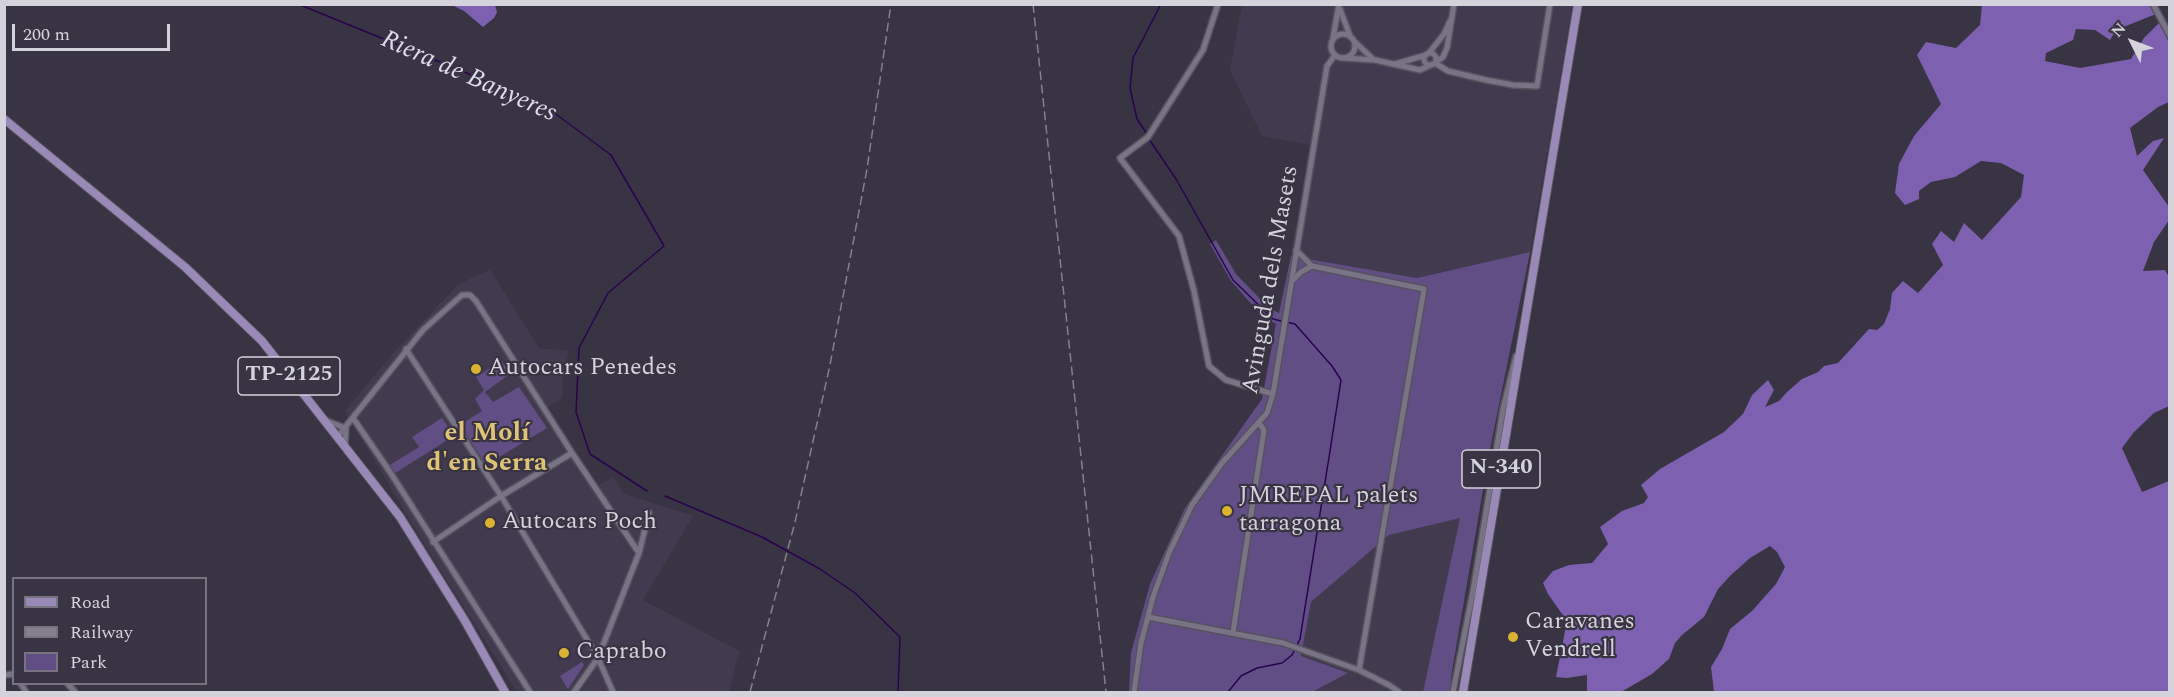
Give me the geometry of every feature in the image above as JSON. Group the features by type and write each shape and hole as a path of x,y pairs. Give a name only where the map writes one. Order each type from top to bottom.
{"main road":[{"name":"N-340","path":"1463,693 1578,4"},
{"name":"TP-2125","path":"4,119 212,291 262,340 400,517 465,621 505,693"}],"street":[{"path":"1218,4 1203,50 1148,137 1120,158 1179,236 1194,291 1209,366 1226,380 1273,394"},
{"path":"1339,6 1331,49 1335,55 1343,58 1374,60 1420,70 1443,57 1450,38 1454,4"},
{"path":"1452,17 1444,34 1427,54 1424,60 1426,63 1435,63 1448,71 1486,80 1538,86 1551,4"},
{"path":"2153,4 2169,36"},
{"path":"1339,6 1352,39 1353,53 1343,58"},
{"path":"1332,41 1340,34 1352,39 1374,60"},
{"path":"1394,64 1427,54 1435,55 1435,63"},
{"name":"Avinguda dels Masets","path":"1134,693 1139,652 1169,553 1192,505 1222,463 1267,413 1273,394 1327,66 1335,55"},
{"path":"1453,693 1473,591 1503,409 1516,355 1532,265 1538,246"},
{"path":"1296,250 1312,266 1424,289 1359,670"},
{"path":"1301,272 1293,264 1303,258"},
{"path":"1290,283 1301,272 1312,266"},
{"path":"338,436 423,330 462,295 470,295 639,553"},
{"path":"406,349 501,496 598,658 613,693"},
{"path":"353,418 390,472 530,693"},
{"path":"324,420 346,427"},
{"path":"1233,632 1264,430 1259,423"},
{"path":"345,446 346,427"},
{"path":"433,542 501,496 572,453"},
{"path":"574,693 598,658 639,553 649,513"},
{"path":"1148,617 1291,645 1359,670 1389,685 1399,693"}],"shaded area":[{"path":"452,5 495,5 497,12 494,18 483,27 464,11"},
{"path":"1242,5 1573,5 1530,252 1417,278 1291,256 1310,145 1262,136 1230,70"},
{"path":"1982,5 2153,5 2156,14 2116,30 2110,40 2095,30 2076,29 2073,40 2046,53 2045,61 2080,68 2131,59 2144,38 2160,22 2169,43 2169,102 2158,107 2130,128 2137,156 2153,141 2164,138 2143,170 2169,207 2169,220 2154,242 2143,271 2165,270 2169,277 2169,406 2154,413 2134,432 2122,448 2142,492 2169,481 2169,692 1714,692 1711,667 1730,629 1752,611 1776,584 1785,567 1777,552 1770,546 1750,558 1718,589 1704,617 1682,635 1675,643 1669,659 1652,674 1621,692 1587,692 1587,675 1556,677 1567,621 1543,583 1553,571 1569,565 1592,563 1608,544 1600,527 1622,511 1644,503 1648,497 1641,485 1660,469 1724,432 1743,414 1752,395 1768,380 1774,390 1765,407 1779,401 1802,379 1818,372 1824,366 1838,363 1869,329 1877,330 1884,324 1890,309 1892,293 1903,281 1918,293 1943,265 1932,244 1941,231 1954,242 1964,223 1982,240 2021,197 2024,175 2001,163 1981,161 1955,177 1931,182 1919,191 1919,199 1905,205 1895,193 1899,164 1914,136 1941,104 1917,55 1926,42 1956,48 1980,25"},
{"path":"490,270 539,348 569,351 563,373 562,398 546,408 598,486 613,477 624,494 693,516 643,600 739,651 729,692 517,692 423,542 345,411 396,350 459,284"},
{"path":"1461,517 1423,692 1312,692 1347,673 1301,656 1311,602 1389,535"}],"green space":[{"path":"1216,240 1236,274 1269,308 1279,313 1291,256 1417,278 1530,252 1490,449 1451,677 1452,692 1423,692 1460,518 1389,535 1311,602 1301,656 1348,673 1312,692 1129,692 1131,653 1150,584 1185,508 1262,399 1276,324 1262,316 1231,281 1210,244"},
{"path":"501,361 511,373 485,392 493,402 519,387 547,428 486,465 460,425 482,411 475,399 484,390 476,377"},
{"path":"442,418 454,436 395,473 390,465 419,447 412,437"},
{"path":"582,662 584,665 568,689 560,676"}],"waterway":[{"name":"Riera de Banyeres","path":"298,4 549,109 611,155 664,246 608,293 579,348 576,412 590,454 647,491"},
{"path":"1147,134 1137,119 1130,88 1133,58 1161,4"},
{"path":"1149,139 1176,179 1233,280 1273,319 1281,321"},
{"path":"1228,692 1241,676 1257,668 1282,663 1292,655 1300,639 1330,451 1341,380 1332,366 1295,324 1286,322"},
{"name":"Riera de Banyeres","path":"665,496 762,537 820,569 855,593 900,637 898,692"}],"railway":[{"path":"750,692 795,522 830,365 867,169 891,4"},
{"path":"1033,4 1106,692"}],"place":[{"name":"Autocars Penedes","path":"476,369"},
{"name":"JMREPAL palets tarragona","path":"1227,511"},
{"name":"Autocars Poch","path":"490,523"},
{"name":"Caravanes Vendrell","path":"1513,637"},
{"name":"Caprabo","path":"564,653"}],"district":[{"name":"el Molí d'en Serra","path":"487,450"}]}
